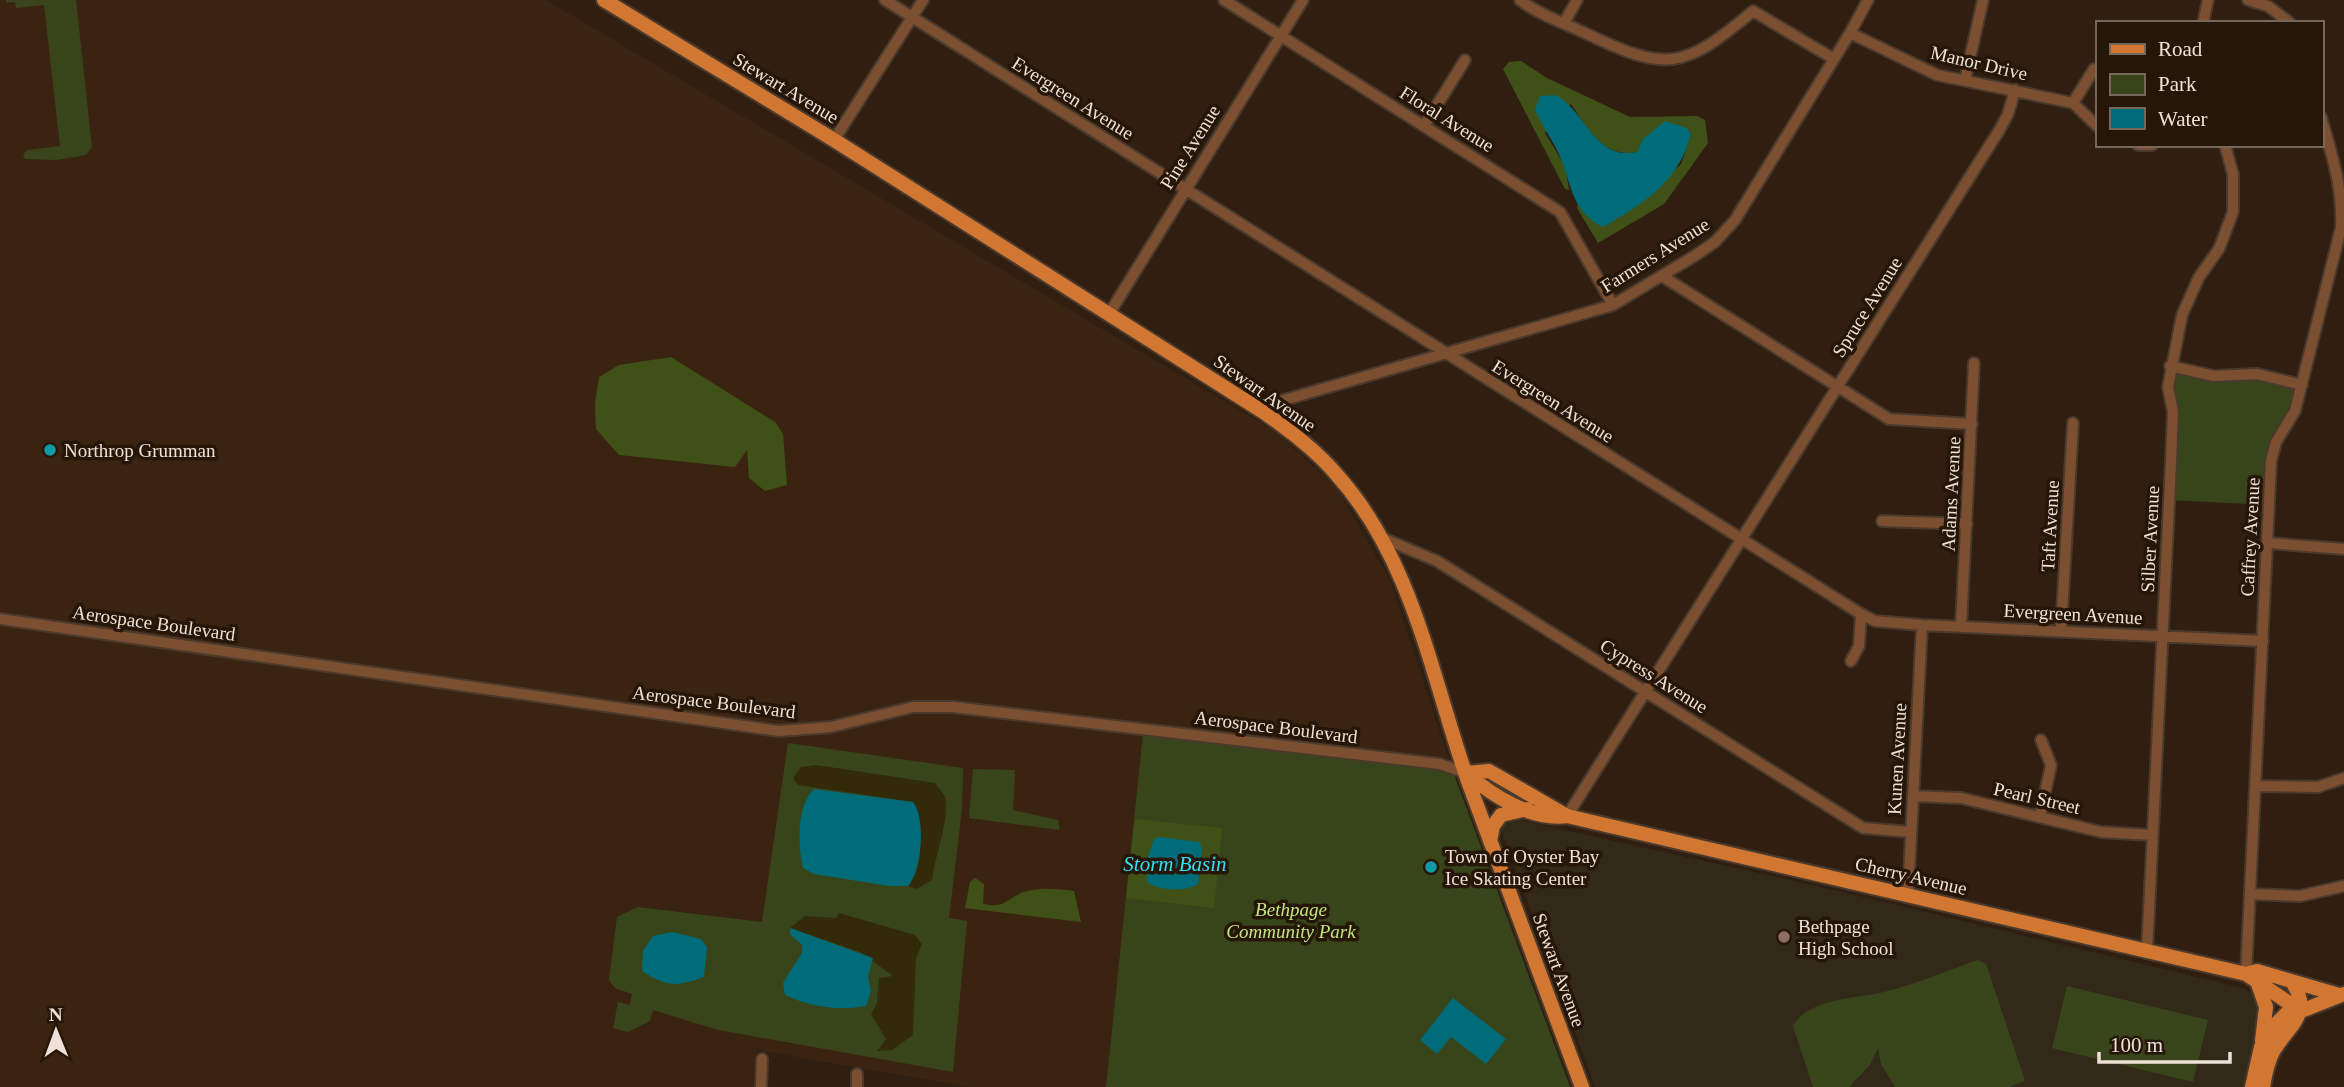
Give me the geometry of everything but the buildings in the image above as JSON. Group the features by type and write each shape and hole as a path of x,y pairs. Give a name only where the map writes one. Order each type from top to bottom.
{"main road":[{"name":"Stewart Avenue","path":"610,1 1265,413 1311,447 1339,476 1380,537 1410,601 1490,841 1582,1087"},
{"name":"Cherry Avenue","path":"1466,773 1489,771 1567,816 2147,951 2252,978 2301,1011"},
{"name":"Cherry Avenue","path":"1466,773 1492,796 1552,818 1567,816"},
{"path":"1490,841 1493,826 1501,815 1528,809"},
{"name":"Cherry Avenue","path":"2252,978 2258,971 2342,995"},
{"path":"2252,978 2266,1007 2252,1087"},
{"path":"2263,1087 2273,1052 2301,1011 2302,998 2293,983"},
{"path":"2261,1047 2274,1026 2288,1012 2301,1011 2342,995"}],"street":[{"name":"Evergreen Avenue","path":"885,0 1445,354 1875,621 2263,641"},
{"path":"834,140 923,0"},
{"name":"Floral Avenue","path":"1224,0 1560,212 1613,305"},
{"name":"Pine Avenue","path":"1110,314 1303,0"},
{"path":"1520,0 1627,53 1658,61 1676,59 1707,46 1754,5 1833,58"},
{"path":"1564,23 1577,0"},
{"name":"Farmers Avenue","path":"1265,413 1278,402 1613,305 1662,276 1725,233 1868,0"},
{"path":"1965,80 1983,0"},
{"path":"2203,21 2208,0"},
{"path":"2248,0 2268,6 2287,21"},
{"name":"Manor Drive","path":"1850,33 1928,72 2073,103"},
{"path":"1424,126 1465,60"},
{"path":"2094,69 2073,103 2096,125"},
{"name":"Spruce Avenue","path":"1567,816 2000,129 2015,90"},
{"name":"Caffrey Avenue","path":"2252,978 2250,894 2273,448 2295,411 2341,228 2342,199 2339,177 2323,124"},
{"name":"Silber Avenue","path":"2147,951 2172,425 2168,387 2170,366 2188,298 2230,225 2235,196 2233,174 2226,147"},
{"path":"1662,276 1894,421 1972,424"},
{"name":"Adams Avenue","path":"1961,627 1974,363"},
{"path":"2170,366 2214,376 2258,374 2302,385"},
{"name":"Taft Avenue","path":"2062,631 2073,424"},
{"path":"1882,521 1967,524"},
{"name":"Cypress Avenue","path":"1380,537 1437,561 1863,828 1911,832"},
{"path":"2268,543 2344,549"},
{"path":"1851,661 1859,646 1861,614"},
{"name":"Aerospace Boulevard","path":"0,619 779,731 831,727 913,707 953,707 1440,764 1466,773"},
{"name":"Kunen Avenue","path":"1908,895 1922,625"},
{"path":"2040,817 2051,765 2042,740"},
{"path":"2255,786 2318,787 2344,778"},
{"name":"Pearl Street","path":"1913,796 1961,798 2101,832 2152,835"},
{"path":"2250,894 2300,896 2344,886"},
{"path":"761,1087 762,1059"},
{"path":"857,1074 857,1087"}],"shaded area":[{"path":"0,0 546,0 1273,430 1336,487 1390,580 1453,772 1143,733 1106,1087 969,1087 757,1050 754,1087 0,1087"},
{"name":"Bethpage High School","path":"1510,818 1813,885 2243,988 2254,995 2259,1008 2249,1087 1595,1087 1501,829 1502,823"}],"green space":[{"path":"6,0 76,0 92,147 86,155 56,160 25,159 23,155 27,150 60,146 44,5 16,8 15,2 6,3"},
{"path":"1521,61 1547,78 1630,117 1697,116 1705,120 1708,143 1664,204 1598,243 1577,208 1580,193 1666,178 1681,164 1691,134 1687,128 1643,139 1637,152 1615,151 1590,132 1571,104 1545,133 1565,166 1569,190 1565,189 1503,69 1509,62"},
{"path":"671,357 775,422 783,434 787,485 765,491 749,478 747,450 735,467 619,455 596,429 595,404 599,377 619,365"},
{"path":"2170,366 2192,372 2244,373 2302,385 2276,442 2269,505 2169,500"},
{"name":"Bethpage Community Park","path":"1143,733 1453,772 1570,1087 1106,1087"},
{"path":"788,743 963,768 962,809 949,918 967,921 953,1072 718,1030 653,1010 650,1021 628,1032 613,1028 618,1002 630,1005 632,994 615,988 609,980 617,917 638,907 762,922"},
{"path":"973,769 1015,770 1013,810 1058,820 1060,830 969,818"},
{"path":"1135,819 1222,828 1214,908 1126,898"},
{"path":"975,878 984,884 983,904 1002,904 1030,890 1074,891 1081,922 965,908 970,882"},
{"path":"1978,960 1986,964 2025,1081 2009,1087 1895,1087 1881,1064 1878,1048 1870,1065 1849,1087 1813,1087 1793,1026 1808,1011 1830,1002 1901,987"},
{"path":"2067,986 2208,1020 2193,1082 2052,1048"}],"sand":[{"path":"816,765 935,783 945,797 946,815 932,880 916,889 908,886 914,877 920,856 920,833 913,802 798,785 793,778 801,767"},
{"path":"839,913 915,935 922,944 916,958 913,1035 892,1050 877,1051 886,1039 871,1014 877,1003 879,978 893,976 860,952 790,928 805,916 836,918"}],"water":[{"path":"1556,95 1567,103 1601,143 1623,153 1637,152 1643,139 1665,121 1687,128 1691,134 1678,166 1658,190 1603,227 1583,212 1577,202 1561,159 1535,109 1540,96"},
{"path":"814,789 913,802 920,820 921,844 917,868 908,886 889,886 814,874 803,868 800,849 801,816 808,796"},
{"name":"Storm Basin","path":"1160,837 1199,842 1202,848 1198,884 1172,889 1147,882 1148,857 1154,839"},
{"path":"790,928 873,958 868,977 871,991 866,1006 825,1007 785,995 783,983 802,953 802,945 790,934"},
{"path":"672,932 701,939 707,947 704,977 672,984 642,971 643,951 653,936"},
{"path":"1453,998 1506,1039 1486,1064 1451,1037 1437,1054 1420,1040"}],"place":[{"name":"Northrop Grumman","path":"50,450"},
{"name":"Town of Oyster Bay Ice Skating Center","path":"1431,867"},
{"name":"Bethpage High School","path":"1784,937"}]}
